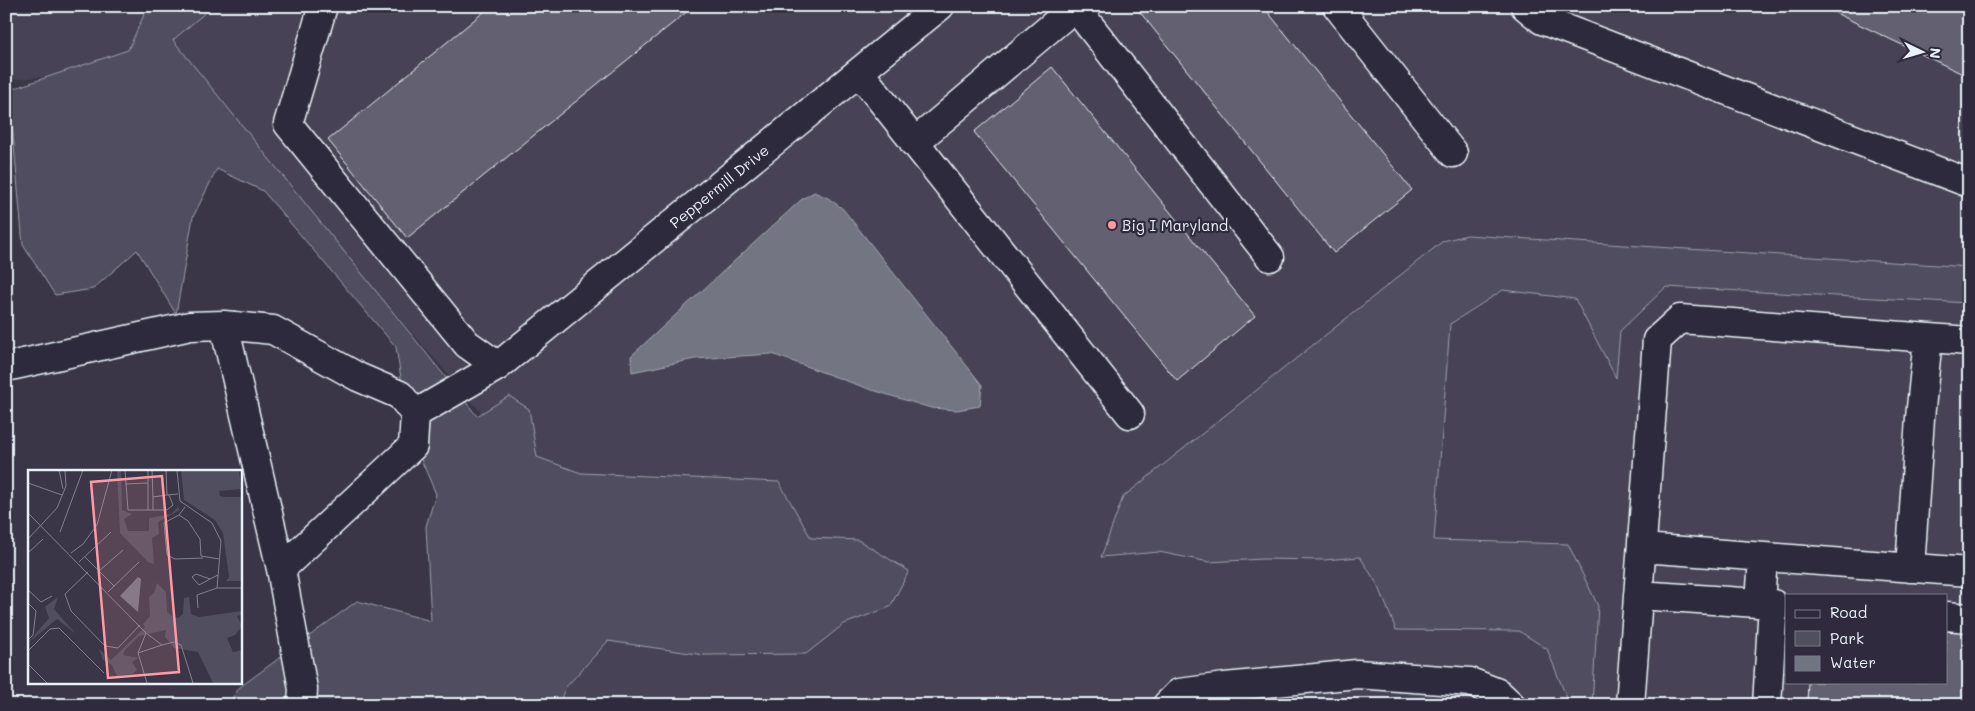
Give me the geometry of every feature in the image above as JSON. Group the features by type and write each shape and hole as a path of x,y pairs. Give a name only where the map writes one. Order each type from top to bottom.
{"street":[{"path":"324,6 288,124 467,344 498,366"},
{"name":"Peppermill Drive","path":"415,414 498,366 940,6"},
{"path":"1337,6 1453,153"},
{"path":"1525,6 1542,20 1969,183"},
{"path":"914,143 1076,7 1270,258"},
{"path":"859,72 1130,414"},
{"path":"1630,705 1657,340 1680,318 1969,341"},
{"path":"6,367 190,326 224,325 273,330 358,377 400,395 415,414 413,446 281,569"},
{"path":"224,325 281,569 303,689 302,705"},
{"path":"1910,568 1920,418 1928,338"},
{"path":"1642,548 1969,572"},
{"path":"1763,557 1773,604 1767,705"},
{"path":"1638,595 1773,604"},
{"path":"1948,616 1969,618"},
{"path":"1167,705 1179,693 1357,674 1470,682 1498,692 1511,705"}],"shaded area":[{"path":"6,6 1969,6 1969,705 533,705 533,472 180,66 6,80"}],"green space":[{"path":"148,6 213,6 173,40 477,416 509,396 529,409 537,457 581,473 779,482 811,538 858,540 909,571 890,607 844,624 806,654 704,655 608,641 565,688 559,705 227,705 240,687 357,601 431,621 426,526 436,494 410,434 396,347 263,191 217,169 193,217 176,314 137,250 93,289 55,295 23,245 9,90 128,50"},
{"path":"1467,235 1969,267 1969,303 1666,287 1620,331 1616,378 1575,299 1503,290 1450,324 1434,540 1568,544 1598,606 1592,705 1568,705 1547,649 1519,631 1396,630 1379,587 1360,557 1324,560 1263,559 1209,562 1159,552 1101,557 1123,497 1443,241"}],"water":[{"path":"814,192 828,198 843,209 982,385 980,406 957,410 931,408 869,389 772,354 695,359 632,372 631,356 802,199"}],"building":[{"path":"491,6 694,6 407,238 328,140"},
{"path":"1135,6 1263,6 1412,190 1334,253"},
{"path":"1821,6 1969,6 1969,77"},
{"path":"1052,67 1255,316 1177,381 974,132"},
{"path":"1948,628 1969,630 1969,705 1807,705 1808,684 1948,684"}],"place":[{"name":"Big I Maryland","path":"1112,225"}]}
